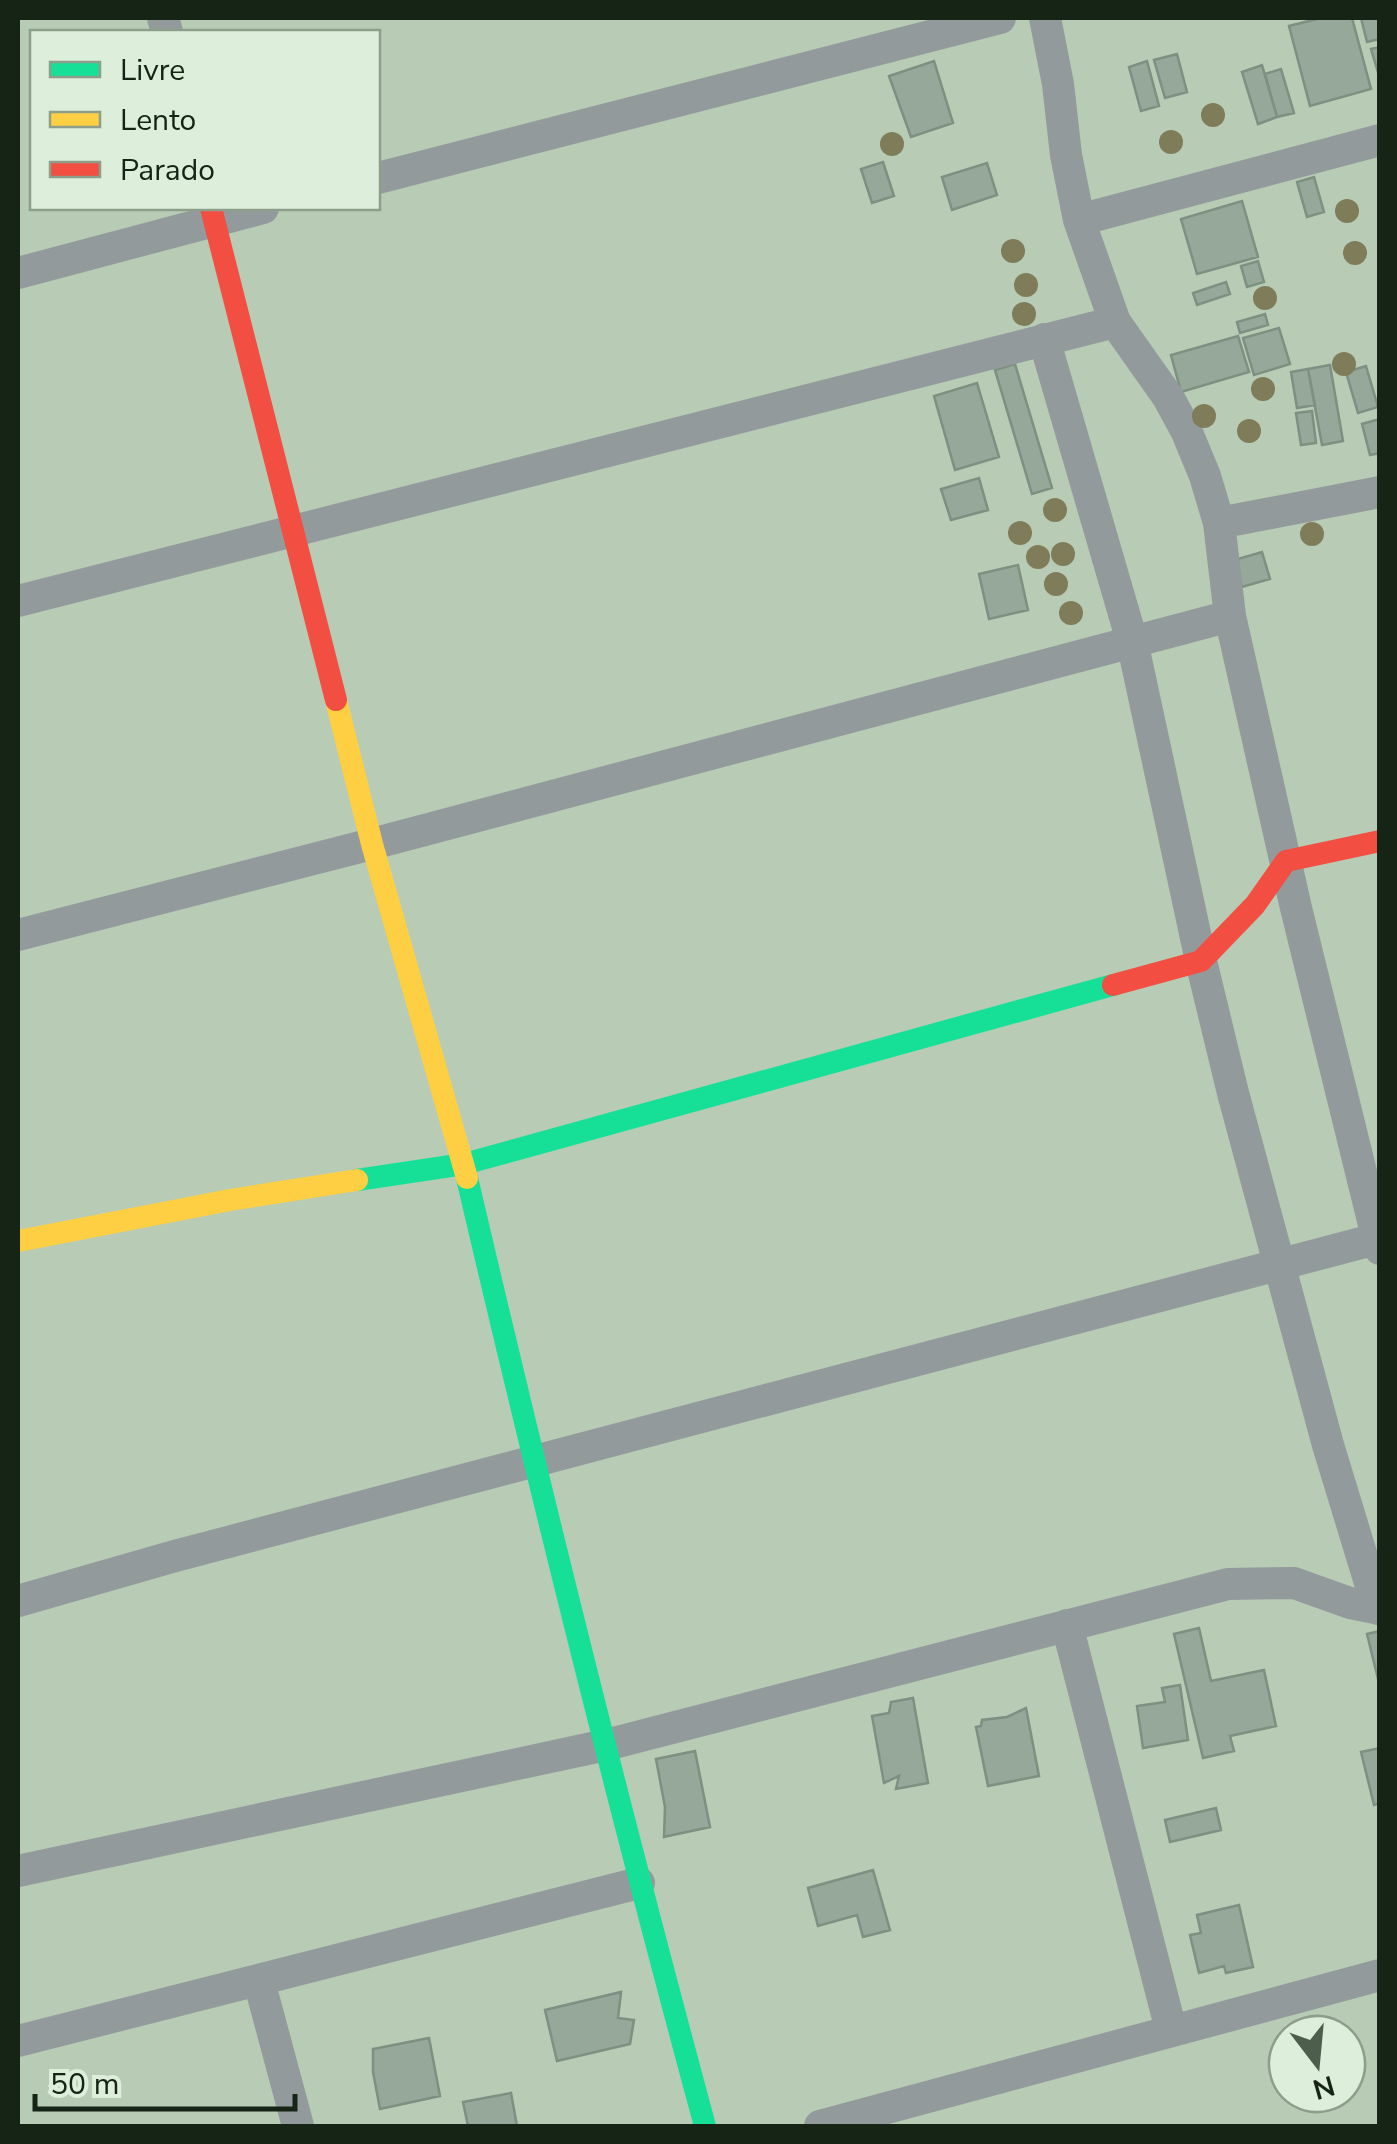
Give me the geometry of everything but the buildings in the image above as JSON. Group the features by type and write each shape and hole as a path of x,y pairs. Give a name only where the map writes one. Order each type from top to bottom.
{"street":[{"path":"380,177 1000,18"},
{"path":"18,1601 1279,1265 1378,1242 1230,616 1219,524 1186,430 1115,322 1079,220 1045,18"},
{"path":"1079,220 1380,140"},
{"path":"18,273 213,214 246,210"},
{"path":"213,214 372,844 464,1164 638,1884 706,2126"},
{"path":"18,602 1115,322"},
{"path":"18,1870 606,1745 1228,1584 1294,1584 1379,1609 1328,1444 1232,1092 1132,641 1044,340"},
{"path":"1219,524 1380,492"},
{"path":"18,936 1230,616"},
{"path":"18,1241 230,1200 464,1164 1201,961 1255,905 1286,860 1380,840"},
{"path":"1067,1624 1171,2030"},
{"path":"18,2041 638,1884"},
{"path":"820,2126 1380,1975"},
{"path":"259,1981 298,2126"}],"traffic: fast":[{"path":"357,1180 464,1164 1113,985"},
{"path":"467,1178 582,1653 705,2126"}],"traffic: slow":[{"path":"336,700 372,844 467,1178"},
{"path":"18,1241 357,1180"}],"traffic: jam":[{"path":"212,210 336,700"},
{"path":"1113,985 1201,961 1255,905 1286,861 1380,841"}]}
